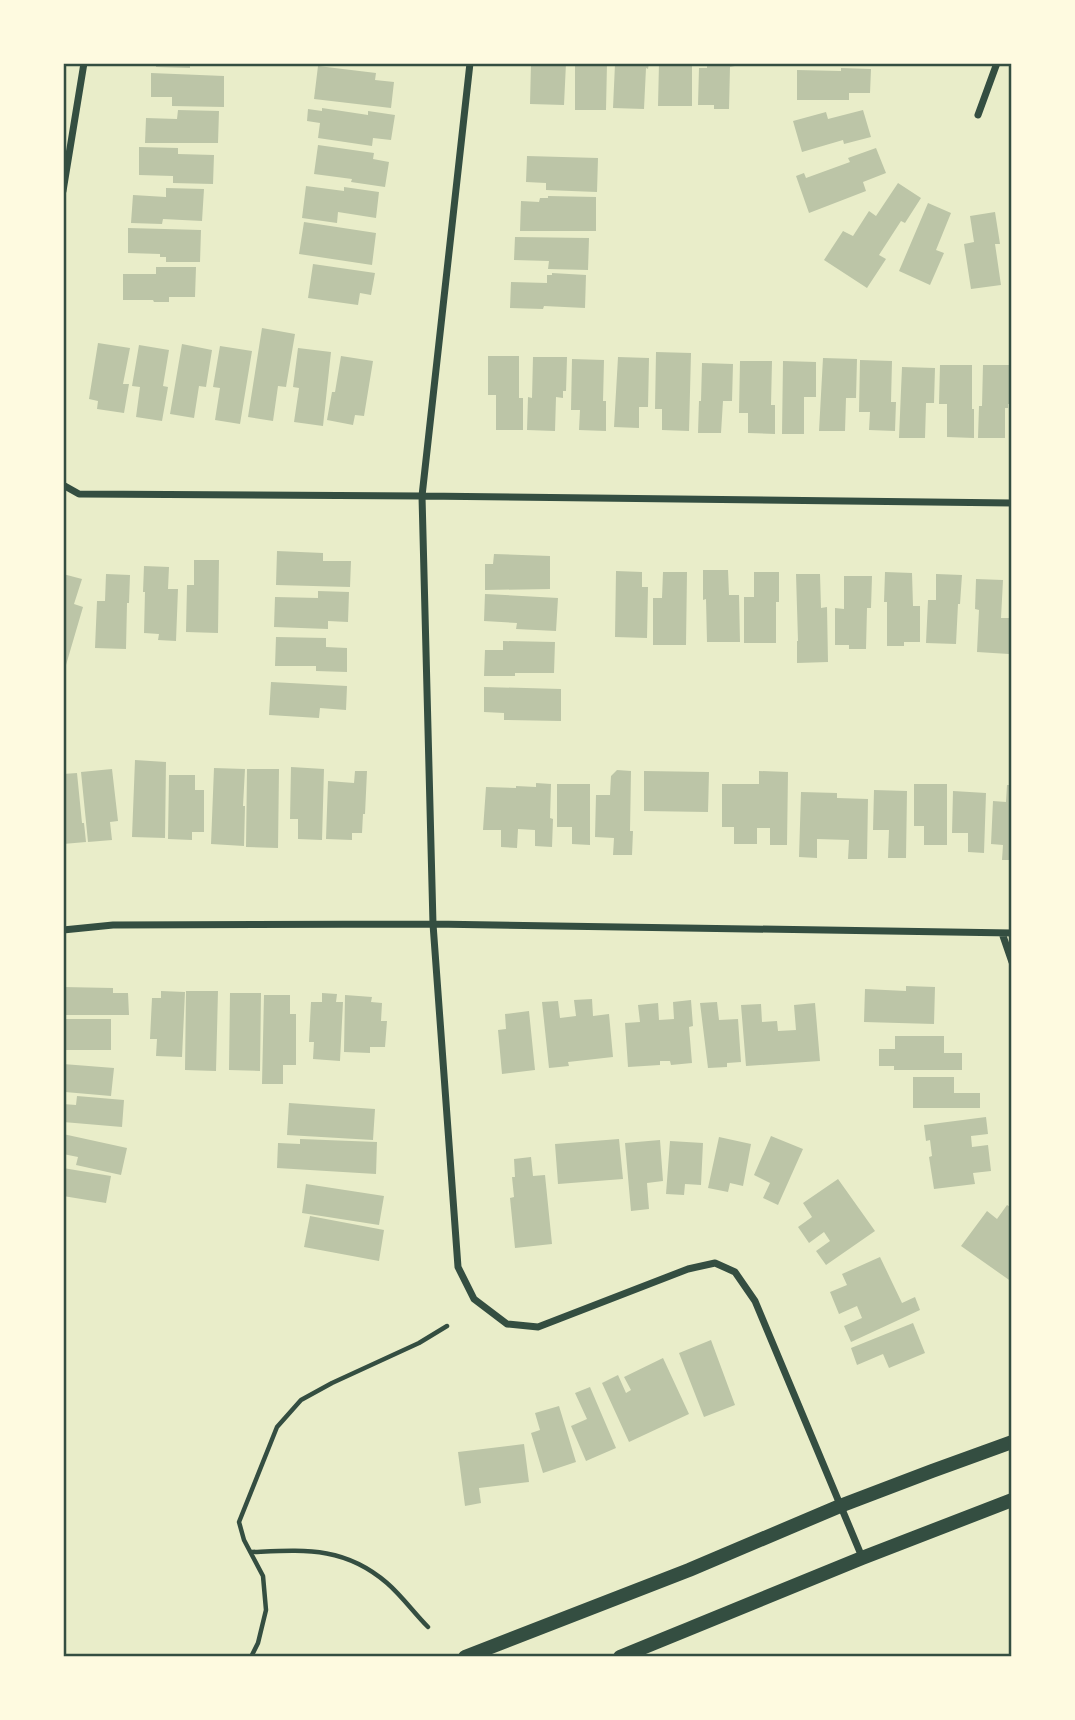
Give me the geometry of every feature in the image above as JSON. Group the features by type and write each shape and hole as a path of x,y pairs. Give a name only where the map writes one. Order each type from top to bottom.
{"main road":[{"path":"465,1657 689,1570 840,1506 1012,1443"},
{"path":"620,1657 1012,1500"}],"street":[{"path":"63,191 84,63"},
{"path":"470,63 422,496 433,924 458,1267 474,1299 507,1324 538,1327 688,1269 715,1263 735,1272 755,1301 862,1558"},
{"path":"978,115 997,63"},
{"path":"63,485 79,494 1012,503"},
{"path":"63,930 113,925 433,924 1012,933"},
{"path":"1002,933 1012,962"}],"path":[{"path":"251,1657 258,1643 266,1609 263,1576 244,1540 239,1522 277,1427 301,1400 419,1343 447,1326"},
{"path":"252,1552 329,1553 362,1564 388,1584 428,1628"}],"building":[{"path":"156,63 190,63 190,68 156,67"},
{"path":"531,63 566,63 564,105 530,104"},
{"path":"571,63 607,63 606,110 575,110 575,66 571,66"},
{"path":"649,63 648,69 646,68 644,109 613,108 615,64"},
{"path":"659,63 692,63 692,106 658,106"},
{"path":"707,63 735,63 735,66 730,67 729,109 698,105 699,68 707,68"},
{"path":"318,66 376,73 375,80 394,82 391,108 314,99"},
{"path":"841,68 871,69 870,93 849,93 849,100 797,100 797,70 841,71"},
{"path":"151,73 224,76 224,107 172,106 172,97 151,97"},
{"path":"322,108 368,115 368,111 395,115 391,140 373,138 372,146 318,138 320,123 307,121 308,109 322,111"},
{"path":"178,110 219,111 218,143 145,143 146,118 177,119"},
{"path":"863,110 871,137 844,144 843,140 802,152 793,121 826,112 828,119"},
{"path":"318,145 374,153 373,159 389,162 385,187 314,174"},
{"path":"139,147 178,148 178,154 214,155 213,184 173,183 173,176 139,175"},
{"path":"876,148 886,173 863,182 866,191 809,213 796,176 804,173 806,178 850,162 848,158"},
{"path":"527,156 598,158 597,192 546,190 546,183 526,182"},
{"path":"898,183 921,198 905,223 901,221 879,255 886,259 867,288 824,260 843,231 853,236 869,211 876,216"},
{"path":"306,186 344,191 344,187 379,192 376,218 338,212 337,223 302,218"},
{"path":"166,188 204,189 202,221 163,219 162,224 131,223 133,195 166,197"},
{"path":"596,197 596,231 520,231 521,201 539,202 540,198"},
{"path":"928,203 951,213 936,250 944,253 930,285 899,271"},
{"path":"995,212 1000,244 995,244 1001,285 971,289 964,244 974,242 970,216"},
{"path":"304,222 376,233 372,265 299,254"},
{"path":"128,228 201,230 200,262 166,262 166,257 160,257 160,254 128,253"},
{"path":"515,237 589,238 588,270 548,269 549,261 514,260"},
{"path":"313,264 375,273 371,295 360,293 358,305 308,298"},
{"path":"156,267 196,267 195,297 169,297 169,302 123,300 123,274 156,274"},
{"path":"547,275 586,275 585,308 510,308 511,282 547,283"},
{"path":"262,328 295,334 286,387 278,386 273,421 248,417"},
{"path":"98,343 130,348 123,384 129,384 124,413 97,409 98,401 89,399"},
{"path":"182,344 212,350 206,387 199,386 194,418 170,414"},
{"path":"139,345 169,350 163,386 168,387 162,421 136,417 140,387 132,386"},
{"path":"220,346 252,351 240,424 215,420 220,388 213,387"},
{"path":"298,348 331,352 323,426 294,422 299,388 293,387"},
{"path":"656,352 691,353 689,431 662,430 662,409 655,409"},
{"path":"341,356 373,361 364,416 355,415 353,425 327,420"},
{"path":"488,356 519,356 519,398 523,398 523,430 496,430 496,395 488,395"},
{"path":"533,357 567,357 566,391 563,391 563,398 556,397 555,431 527,430 528,397 532,398"},
{"path":"618,357 649,358 648,407 639,407 639,428 614,427"},
{"path":"823,358 857,359 856,398 846,398 845,431 819,431"},
{"path":"572,359 604,360 603,401 606,401 606,431 579,430 580,410 571,410"},
{"path":"860,360 892,361 891,402 896,402 895,431 869,430 870,412 859,412"},
{"path":"740,361 772,361 771,405 775,405 775,434 748,433 748,413 739,413"},
{"path":"783,361 816,362 816,397 804,397 804,434 782,434"},
{"path":"702,363 733,364 732,401 723,401 721,433 698,433"},
{"path":"940,365 972,365 974,438 947,437 947,404 939,404"},
{"path":"983,365 1012,365 1012,404 1005,408 1005,438 978,438"},
{"path":"902,367 935,368 934,403 926,403 925,438 899,438"},
{"path":"277,551 323,553 323,561 351,561 350,587 276,585"},
{"path":"494,554 550,556 550,589 485,590 485,564 493,564"},
{"path":"194,560 219,560 218,633 186,632 187,585 194,585"},
{"path":"144,566 169,567 168,589 178,589 176,641 158,640 159,634 144,633"},
{"path":"703,570 728,570 729,595 739,595 740,642 707,642"},
{"path":"616,571 642,572 642,587 648,587 647,638 615,637"},
{"path":"663,572 687,572 686,645 653,645 653,598 662,598"},
{"path":"754,572 779,572 776,643 744,643 744,597 754,597"},
{"path":"885,572 912,573 913,606 920,606 920,642 887,646"},
{"path":"63,574 82,579 74,604 83,607 66,665 63,664"},
{"path":"106,574 130,575 126,649 95,648 97,601 105,601"},
{"path":"796,574 820,574 821,608 827,607 828,662 797,663"},
{"path":"936,574 962,575 956,644 926,643 928,600 936,600"},
{"path":"844,576 872,576 871,608 867,608 866,649 849,649 849,645 835,645 835,608 844,609"},
{"path":"976,579 1003,580 1001,618 1011,618 1009,654 977,652 979,610 975,609"},
{"path":"318,591 349,592 348,622 328,621 328,629 274,627 275,597 318,598"},
{"path":"485,594 558,598 556,631 516,629 517,623 484,621"},
{"path":"276,637 326,638 326,647 347,648 347,672 316,671 316,666 275,666"},
{"path":"503,641 555,642 554,673 484,676 485,650 503,650"},
{"path":"271,682 347,686 346,710 320,708 319,718 269,715"},
{"path":"484,687 561,689 561,721 504,720 504,713 484,712"},
{"path":"135,760 166,762 165,838 132,837"},
{"path":"291,767 324,769 322,840 298,839 298,819 290,819"},
{"path":"214,768 245,769 244,846 211,844"},
{"path":"112,769 118,821 110,822 112,840 88,842 81,772"},
{"path":"247,769 279,769 278,848 246,847"},
{"path":"617,770 631,771 632,855 613,855 614,838 595,837 596,795 610,795 611,776"},
{"path":"355,771 367,771 362,833 352,833 352,840 326,839 328,781 354,783"},
{"path":"644,771 709,772 708,812 644,811"},
{"path":"759,771 788,772 787,845 770,845 770,828 757,828 757,844 734,844 734,827 722,827 722,784 759,784"},
{"path":"77,773 86,842 63,844 63,774"},
{"path":"169,775 195,775 195,790 204,790 204,832 192,832 192,840 168,839"},
{"path":"536,783 551,784 552,847 535,846 535,830 518,829 517,848 501,847 501,830 483,830 486,787 536,787"},
{"path":"557,784 590,784 590,845 572,844 572,827 557,827"},
{"path":"914,784 947,784 947,845 924,845 924,826 914,826"},
{"path":"1007,785 1012,785 1012,860 1002,860 1003,845 991,844 993,801 1006,802"},
{"path":"874,790 907,791 906,858 888,858 889,830 873,830"},
{"path":"953,791 986,793 984,853 968,852 968,833 952,833"},
{"path":"801,792 837,793 837,798 868,799 867,859 848,859 849,840 817,839 817,858 799,857"},
{"path":"906,986 935,987 934,1024 864,1022 865,989 906,991"},
{"path":"63,987 113,988 113,993 128,993 129,1015 63,1015"},
{"path":"161,991 185,992 182,1057 156,1056 157,1039 150,1039 152,998 161,998"},
{"path":"186,991 218,991 216,1071 185,1070"},
{"path":"230,993 261,993 260,1071 229,1070"},
{"path":"322,993 337,994 336,1002 343,1002 340,1061 313,1059 314,1042 309,1042 311,1002 322,1002"},
{"path":"264,995 290,995 290,1014 296,1014 296,1065 283,1065 283,1084 262,1084"},
{"path":"345,995 372,997 371,1002 382,1003 381,1021 387,1021 385,1047 370,1047 370,1053 344,1052"},
{"path":"592,999 593,1016 609,1014 613,1057 568,1062 569,1066 549,1068 542,1002 558,1001 560,1018 576,1016 574,1000"},
{"path":"691,1000 693,1026 689,1027 692,1063 671,1065 670,1061 660,1061 660,1065 628,1067 625,1023 640,1022 638,1005 658,1003 659,1020 674,1019 673,1002"},
{"path":"717,1002 719,1020 738,1019 741,1062 727,1063 727,1067 708,1068 700,1003"},
{"path":"815,1003 820,1061 746,1066 741,1005 761,1004 762,1022 777,1021 778,1031 796,1030 794,1005"},
{"path":"529,1011 535,1070 502,1074 498,1030 506,1029 505,1014"},
{"path":"63,1019 111,1019 111,1050 63,1050"},
{"path":"895,1036 944,1036 944,1053 962,1053 962,1070 894,1070 894,1066 879,1066 879,1049 895,1049"},
{"path":"63,1064 114,1068 111,1096 65,1092"},
{"path":"913,1077 954,1077 954,1093 980,1093 980,1108 913,1108"},
{"path":"77,1096 124,1100 122,1127 63,1122 63,1104 76,1105"},
{"path":"289,1103 375,1109 373,1140 287,1135"},
{"path":"986,1117 988,1134 971,1136 972,1147 988,1145 991,1171 973,1173 975,1184 934,1189 929,1157 932,1156 930,1140 926,1141 924,1125"},
{"path":"63,1134 127,1148 121,1175 76,1165 78,1157 63,1154"},
{"path":"771,1136 803,1149 778,1205 763,1198 770,1183 754,1175"},
{"path":"719,1137 751,1144 743,1186 730,1183 728,1192 708,1188"},
{"path":"300,1139 377,1142 376,1174 277,1168 278,1143 300,1144"},
{"path":"619,1139 623,1179 558,1184 555,1144"},
{"path":"660,1140 663,1181 647,1183 649,1209 631,1211 625,1143"},
{"path":"670,1141 703,1143 701,1185 685,1184 684,1195 666,1194"},
{"path":"531,1157 533,1176 545,1175 552,1244 515,1248 510,1198 514,1197 514,1159"},
{"path":"63,1168 111,1176 106,1203 63,1196"},
{"path":"838,1179 875,1231 826,1265 816,1251 830,1241 824,1232 809,1243 798,1227 812,1217 803,1203"},
{"path":"306,1184 384,1196 379,1225 302,1213"},
{"path":"1007,1205 1012,1208 1012,1282 961,1246 987,1211 997,1219"},
{"path":"310,1216 384,1230 379,1261 304,1247"},
{"path":"880,1257 902,1303 915,1297 920,1310 851,1342 844,1326 862,1318 857,1306 839,1314 830,1292 847,1285 842,1274"},
{"path":"913,1323 925,1353 889,1368 883,1354 857,1365 851,1348"},
{"path":"711,1340 735,1405 704,1417 679,1353"},
{"path":"663,1358 689,1414 629,1442 602,1383 618,1375 626,1393 631,1390 624,1377"},
{"path":"590,1387 616,1448 586,1461 571,1426 587,1419 575,1393"},
{"path":"559,1406 576,1462 543,1473 531,1433 540,1430 535,1413"},
{"path":"524,1444 529,1482 479,1488 481,1503 465,1506 458,1452"}]}
